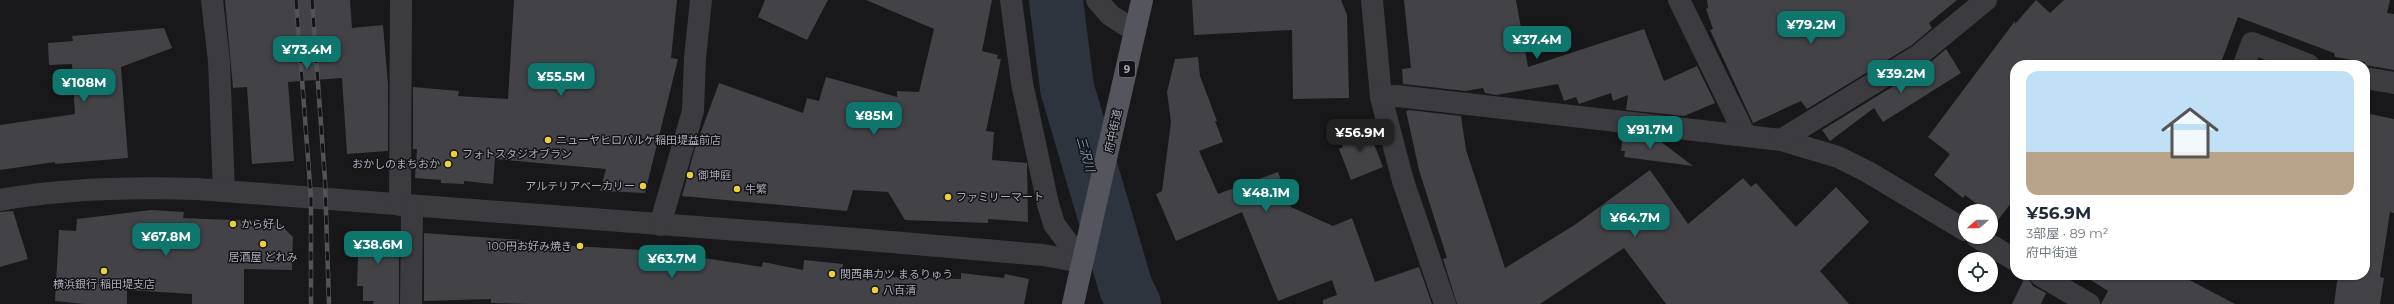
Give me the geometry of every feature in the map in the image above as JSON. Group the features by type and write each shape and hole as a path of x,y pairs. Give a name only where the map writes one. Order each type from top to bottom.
{"main road":[{"name":"府中街道","path":"1075,268 1108,156 1142,0"},
{"name":"9","path":"1073,304 1075,268"}],"street":[{"path":"212,0 219,61 224,191"},
{"path":"401,0 406,205 411,304"},
{"path":"660,225 693,111 695,58 701,0"},
{"path":"1012,0 1022,82 1048,204 1075,268"},
{"path":"1097,0 1110,16 1135,31"},
{"path":"1372,0 1381,97 1403,181 1445,304"},
{"path":"1678,0 1745,135"},
{"path":"1781,140 1919,55 1986,0"},
{"path":"2246,60 2252,43 2296,60"},
{"path":"2370,79 2394,83"},
{"path":"1381,97 1397,96 1781,140 1838,157 1868,172 1958,226"},
{"path":"0,200 30,194 141,188 224,191 1043,255 1075,268"},
{"path":"1989,244 2010,257"},
{"path":"2048,280 2089,304"}],"building":[{"path":"225,0 350,0 352,28 383,25 388,85 388,151 347,154 342,78 288,82 294,161 252,164 247,87 233,88"},
{"path":"514,0 677,0 671,58 678,59 645,193 600,191 606,169 495,159 493,184 464,181 464,184 441,183 441,180 415,178 417,149 413,149 413,87 459,91 458,96 508,99"},
{"path":"765,0 828,0 807,40 758,17"},
{"path":"866,0 992,0 982,51 998,55 997,59 1001,59 986,131 994,132 992,160 1027,163 1028,222 988,219 988,223 905,220 888,192 853,190 847,211 682,196 695,148 719,83 803,113 807,98 819,101 826,77 897,97 897,91 919,92 934,29"},
{"path":"1192,0 1341,0 1347,15 1349,98 1293,99 1292,30 1194,35"},
{"path":"1404,0 1516,0 1528,67 1644,29 1664,81 1697,66 1715,103 1684,116 1626,110 1628,95 1613,101 1611,93 1579,104 1576,97 1564,101 1558,84 1496,95 1485,93 1483,88 1465,91 1403,84 1402,69 1411,68"},
{"path":"1707,0 1957,0 1929,23 1932,28 1912,45 1807,109 1801,101 1753,123 1710,30 1713,29 1706,9 1708,8"},
{"path":"2036,0 2050,13 2064,0 2390,0 2387,13 2394,14 2394,70 2370,66 2370,60 2353,60 2335,57 2334,53 2238,17 2222,60 2010,60 2010,204 1998,220 1998,204 1977,204 1965,195 1963,198 1934,175 1950,154 1928,137 2015,21 2015,24"},
{"path":"164,28 172,48 121,67 128,158 55,164 55,162 0,170 0,125 75,114 72,64 49,65 48,43 73,41 72,36"},
{"path":"1946,49 1961,73 1883,122 1874,108 1830,141 1822,130 1926,66"},
{"path":"1198,57 1200,76 1217,121 1215,121 1223,142 1199,151 1218,194 1278,172 1291,207 1333,226 1352,218 1375,282 1419,267 1432,304 1323,304 1323,300 1337,295 1332,280 1278,301 1242,212 1176,241 1156,194 1162,191 1171,122 1167,92 1175,59"},
{"path":"1409,110 1461,116 1466,150 1505,268 1576,224 1650,170 1688,224 1743,178 1751,187 1756,183 1796,227 1836,187 1869,222 1820,271 1849,304 1666,304 1624,248 1540,304 1457,304 1443,259 1447,258 1419,170 1406,111"},
{"path":"2370,114 2394,119 2394,213 2390,212 2380,277 2384,278 2380,304 2334,304 2337,280 2370,280"},
{"path":"1367,126 1383,167 1351,180 1339,149 1343,147 1339,137"},
{"path":"1623,134 1656,138 1693,166 1624,157 1625,151 1621,151"},
{"path":"151,210 184,212 183,218 278,222 293,237 292,270 244,269 244,304 192,304 192,294 127,290 127,304 84,304 55,301 59,230 76,231 77,219"},
{"path":"13,211 28,259 0,267 0,212"},
{"path":"352,231 399,232 399,304 373,304 374,301 363,301 363,286 357,286 358,256 352,256"},
{"path":"424,233 522,240 522,243 659,251 762,267 763,262 803,270 804,260 843,264 842,277 885,273 885,277 961,279 961,273 1004,278 1005,274 1029,279 1024,304 528,304 491,303 491,299 424,301"},
{"path":"2024,280 2029,280 2033,286 2046,293 2041,304 2012,304"},
{"path":"2091,280 2189,280 2235,304 2101,304 2108,291"}],"waterway":[{"name":"三沢川","path":"1056,0 1067,88 1126,288 1134,304"}],"railway":[{"path":"296,0 311,198 311,304"},
{"path":"312,0 325,180 329,304"}],"place":[{"name":"ニューヤヒロパルケ稲田堤益前店","path":"548,140"},
{"name":"フォトスタジオブラン","path":"454,154"},
{"name":"おかしのまちおか","path":"448,164"},
{"name":"御坤庭","path":"690,175"},
{"name":"アルテリアベーカリー","path":"643,186"},
{"name":"牛繁","path":"737,189"},
{"name":"ファミリーマート","path":"948,197"},
{"name":"から好し","path":"233,224"},
{"name":"居酒屋 どれみ","path":"263,244"},
{"name":"100円お好み焼き","path":"580,246"},
{"name":"横浜銀行 稲田堤支店","path":"104,271"},
{"name":"関西串カツ まるりゅう","path":"832,274"},
{"name":"八百清","path":"875,290"}]}
